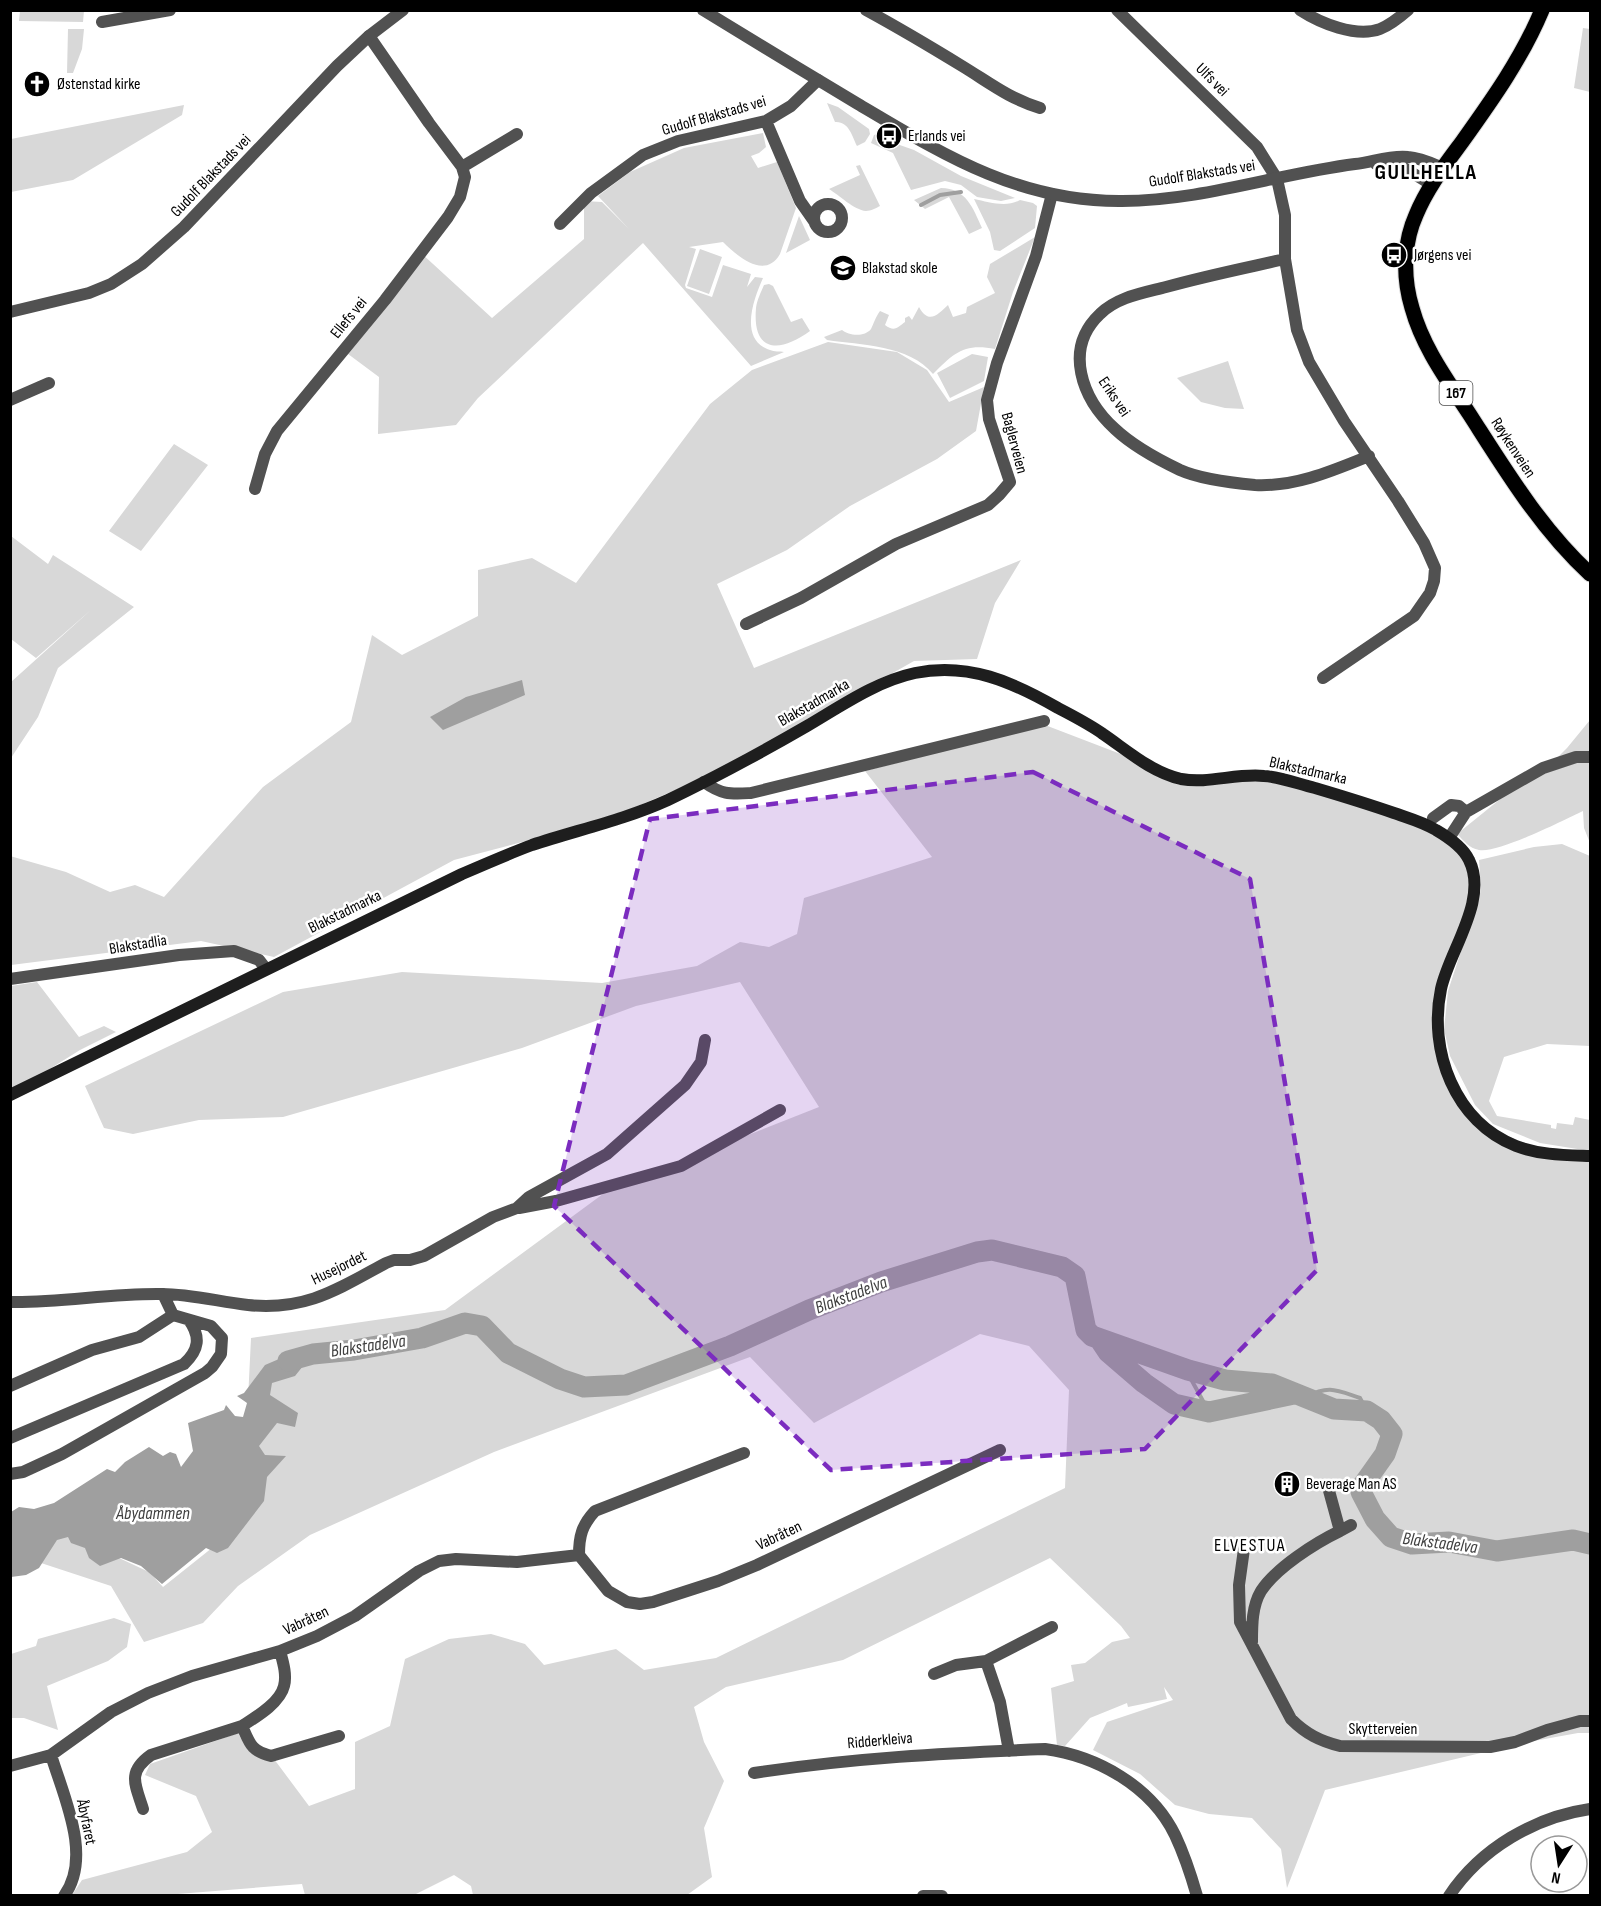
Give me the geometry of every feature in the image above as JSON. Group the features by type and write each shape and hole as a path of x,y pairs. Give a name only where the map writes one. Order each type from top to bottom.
{"main road":[{"name":"Røykenveien","path":"1542,10 1516,63 1443,168 1414,219 1407,250 1408,292 1418,329 1431,355 1523,496 1562,545 1590,573"},
{"name":"Blakstadmarka","path":"10,1095 500,857 638,812 704,782 753,757 876,687 916,672 955,669 973,671 1004,680 1040,698 1102,733 1146,765 1162,773 1181,779 1196,780 1254,776 1279,778 1358,800 1418,821 1449,838 1470,861 1473,885 1472,905 1446,971 1439,1007 1440,1048 1451,1082 1473,1116 1487,1130 1512,1144 1542,1153 1590,1156"}],"street":[{"path":"102,22 170,10"},
{"name":"Gudolf Blakstads vei","path":"10,312 89,293 111,284 142,264 184,227 337,66 369,36 403,10"},
{"name":"Gudolf Blakstads vei","path":"703,10 818,80 977,170 1006,182 1052,194 1121,202 1170,199 1322,168 1366,163 1395,156 1424,160 1443,168"},
{"path":"866,10 944,55 1002,93 1040,108"},
{"name":"Ulfs vei","path":"1117,10 1257,147 1277,179"},
{"path":"1300,10 1316,20 1339,28 1365,31 1380,29 1408,10"},
{"path":"369,36 429,123 462,166 517,134"},
{"name":"Gudolf Blakstads vei","path":"560,224 591,193 643,154 678,141 766,121 791,106 818,80"},
{"path":"766,121 800,201 814,220"},
{"name":"Gudolf Blakstads vei","path":"1366,163 1401,166 1432,185"},
{"name":"Ellefs vei","path":"255,489 265,454 277,431 356,336 448,217 460,197 465,177 462,166"},
{"path":"1277,179 1285,214 1285,259 1297,330 1309,362 1338,411 1424,543 1435,568 1434,581 1426,599 1414,616 1323,678"},
{"name":"Baglerveien","path":"746,624 801,598 896,544 988,505 1010,482 989,419 987,400 997,363 1036,256 1052,194"},
{"name":"Eriks vei","path":"1285,259 1200,277 1115,303 1100,313 1085,334 1081,345 1078,357 1085,389 1113,428 1142,450 1182,471 1230,482 1259,485 1293,483 1369,456"},
{"path":"10,400 49,383"},
{"path":"704,782 727,795 751,793 1044,721"},
{"path":"1449,838 1466,812 1543,768 1576,758 1590,757"},
{"path":"1433,818 1451,805 1459,806 1466,812"},
{"name":"Blakstadlia","path":"10,979 179,955 234,951 259,960 266,969"},
{"name":"Husejordet","path":"518,1208 529,1197 607,1154 634,1132 694,1074 701,1062 705,1040"},
{"name":"Husejordet","path":"10,1302 40,1303 163,1294 249,1305 277,1306 305,1301 325,1296 394,1260 410,1260 424,1256 493,1217 518,1208 556,1201 681,1166 780,1110"},
{"path":"10,1474 23,1472 62,1454 132,1416 212,1368 221,1354 222,1338 211,1326 173,1315 163,1294"},
{"path":"10,1386 92,1350 139,1336 173,1315"},
{"path":"10,1438 184,1364 197,1348 195,1329 189,1320"},
{"name":"Vabråten","path":"10,1766 51,1755 111,1712 148,1693 192,1676 280,1651 355,1616 419,1571 439,1561 456,1558 517,1562 579,1555 608,1591 627,1602 640,1604 653,1602 718,1581 757,1565 1000,1450"},
{"path":"579,1555 580,1533 585,1522 595,1511 744,1453"},
{"path":"1252,1646 1254,1610 1260,1592 1271,1579 1303,1553 1345,1528 1328,1487"},
{"name":"Skytterveien","path":"1244,1549 1239,1585 1240,1622 1291,1719 1304,1732 1320,1741 1340,1746 1490,1747 1515,1742 1580,1721 1590,1721"},
{"path":"934,1674 956,1665 986,1661 1052,1627"},
{"name":"Vabråten","path":"143,1809 135,1784 135,1773 139,1763 151,1755 242,1726 265,1709 284,1688 284,1670 280,1651"},
{"path":"986,1661 1000,1702 1009,1750"},
{"path":"242,1726 251,1747 271,1756 339,1736"},
{"name":"Ridderkleiva","path":"754,1773 879,1757 1045,1749 1068,1752 1118,1774 1143,1793 1161,1813 1174,1834 1197,1896"},
{"name":"Åbyfaret","path":"51,1755 74,1828 77,1852 69,1890 64,1896"},
{"path":"1449,1896 1471,1868 1498,1846 1529,1827 1567,1813 1590,1809"},
{"path":"923,1896 942,1896"}],"highlighted area":[{"path":"1033,772 1250,879 1317,1270 1145,1449 831,1470 554,1206 650,819"}],"shaded area":[{"path":"20,11 84,11 83,22 19,21"},
{"path":"1583,28 1590,29 1590,92 1574,88"},
{"path":"68,29 84,29 82,49 73,73 67,73"},
{"path":"827,103 838,107 869,129 870,134 865,142 857,146 847,127 840,122 835,122"},
{"path":"184,105 182,115 73,180 11,192 11,139"},
{"path":"763,133 766,147 751,156 758,168 777,162 796,208 780,254 774,262 759,266 736,254 723,242 689,247 696,249 685,285 686,288 712,297 723,265 751,274 747,287 755,277 763,278 753,307 751,328 760,345 772,351 784,352 751,366 643,243 478,398 456,425 378,434 379,377 344,351 421,253 492,318 584,239 584,201 602,202 629,229 598,196 630,172 684,148"},
{"path":"877,134 887,140 885,143 891,146 894,143 914,150 961,176 1015,198 1001,201 977,197 961,185 945,181 911,190 893,153 871,143 874,135"},
{"path":"860,165 880,206 868,211 857,208 829,189 860,175 856,166"},
{"path":"941,188 957,191 963,195 968,200 982,228 969,234 949,197 925,209 914,200"},
{"path":"974,199 997,204 1009,204 1020,200 1033,203 1037,206 1035,228 1000,251 994,250 990,232"},
{"path":"799,216 810,240 786,253"},
{"path":"1035,237 1013,292 995,349 975,347 960,351 933,374 923,364 898,352 869,345 827,340 824,337 842,330 853,334 868,332 880,311 889,315 885,325 894,329 905,322 905,318 909,316 912,320 919,307 926,316 930,317 938,314 948,305 953,317 966,313 967,307 995,293 987,277 990,264"},
{"path":"700,249 722,257 709,294 687,286"},
{"path":"764,285 773,286 791,322 802,318 810,331 788,343 779,345 770,345 763,341 756,323 756,308"},
{"path":"828,342 897,352 927,370 949,402 984,387 976,431 937,459 850,506 787,550 717,584 754,668 1021,560 995,603 977,659 914,661 720,771 605,820 454,860 274,957 201,941 11,965 10,856 66,872 110,892 135,885 164,897 263,787 351,722 372,635 402,655 478,616 478,570 532,558 576,583 710,404 752,370"},
{"path":"972,354 988,357 984,381 950,398 937,373"},
{"path":"1228,361 1244,409 1225,408 1201,402 1177,378"},
{"path":"174,444 208,465 141,551 109,531"},
{"path":"11,536 48,564 53,555 134,607 58,668 38,717 11,758 11,682 92,609 36,658 11,639"},
{"path":"1590,720 1590,843 1584,828 1583,811 1531,835 1488,850 1472,848 1457,834 1509,792 1538,777 1567,748"},
{"path":"1045,725 1165,771 1291,782 1424,822 1468,855 1471,893 1436,1027 1459,1097 1490,1129 1542,1150 1590,1157 1590,1733 1523,1743 1325,1790 1287,1888 1281,1849 1252,1818 1209,1814 1175,1805 1140,1774 1093,1750 1107,1722 1173,1700 1164,1687 1167,1699 1128,1707 1127,1703 1090,1718 1065,1746 1057,1745 1051,1688 1074,1681 1071,1665 1085,1663 1112,1642 1130,1638 1121,1626 1050,1558 843,1660 726,1687 694,1707 704,1742 724,1781 704,1828 712,1877 687,1895 473,1895 471,1886 454,1875 414,1895 305,1895 302,1884 165,1895 72,1895 82,1880 187,1852 212,1832 196,1796 145,1775 150,1764 238,1733 251,1753 274,1759 309,1806 355,1789 355,1742 390,1726 405,1659 449,1639 491,1634 525,1644 544,1665 616,1649 644,1670 716,1658 1065,1488 1069,1390 1029,1346 980,1334 814,1423 750,1357 494,1452 310,1535 238,1586 203,1623 144,1642 111,1586 41,1563 55,1528 149,1572 163,1587 242,1524 251,1338 445,1310 607,1191 819,1107 740,982 636,1006 522,1048 283,1117 199,1120 133,1134 104,1128 85,1086 283,992 402,972 602,983 697,966 740,942 769,947 797,934 804,898 932,857 865,771"},
{"path":"1562,844 1590,856 1590,1046 1547,1044 1504,1057 1489,1101 1497,1116 1551,1125 1551,1128 1556,1129 1557,1123 1573,1125 1575,1117 1590,1120 1590,1151 1540,1143 1493,1124 1475,1105 1450,1056 1444,1029 1448,991 1481,890 1479,860 1534,847"},
{"path":"37,982 79,1037 104,1026 116,1032 80,1050 24,1085 11,1088 11,986"},
{"path":"114,1618 131,1624 127,1647 108,1661 47,1686 58,1730 24,1718 11,1718 11,1654 36,1646 38,1639"}],"water":[{"path":"522,680 525,695 443,730 430,717 466,697"},
{"name":"Åbydammen","path":"300,1350 319,1358 307,1361 295,1376 272,1383 270,1395 298,1413 295,1427 277,1423 259,1446 265,1455 286,1456 267,1477 264,1501 228,1548 217,1553 206,1548 162,1584 141,1566 121,1558 100,1566 89,1558 85,1548 71,1543 68,1537 57,1540 39,1568 26,1575 11,1577 11,1512 19,1507 34,1509 54,1503 107,1469 115,1472 125,1462 149,1447 163,1456 170,1452 176,1454 181,1467 193,1451 188,1423 224,1410 226,1405 235,1416 243,1417 247,1403 237,1396 244,1393 265,1365"}],"waterway":[{"path":"921,205 940,195 961,192"},
{"name":"Blakstadelva","path":"288,1361 313,1354 354,1350 422,1338 465,1323 482,1326 508,1353 560,1379 584,1387 626,1385 730,1346 809,1310 881,1282 977,1252 992,1250 1062,1267 1075,1276 1086,1330 1092,1336 1188,1370 1225,1380 1272,1384 1334,1409 1367,1411 1381,1420 1392,1434 1385,1454 1363,1485 1361,1492 1375,1519 1391,1537 1412,1544 1449,1542 1497,1551 1573,1540 1590,1544"},
{"path":"1100,1340 1108,1352 1144,1383 1174,1404 1209,1412 1294,1394"},
{"path":"1186,1370 1209,1412"},
{"path":"1306,1397 1321,1391 1338,1391 1360,1398 1367,1411"}],"place":[{"name":"Østenstad kirke","path":"37,84"},
{"name":"Erlands vei","path":"889,136"},
{"name":"Jørgens vei","path":"1394,255"},
{"name":"Blakstad skole","path":"843,268"},
{"name":"Beverage Man AS","path":"1287,1484"}],"district":[{"name":"GULLHELLA","path":"1426,172"},
{"name":"ELVESTUA","path":"1250,1545"}]}
